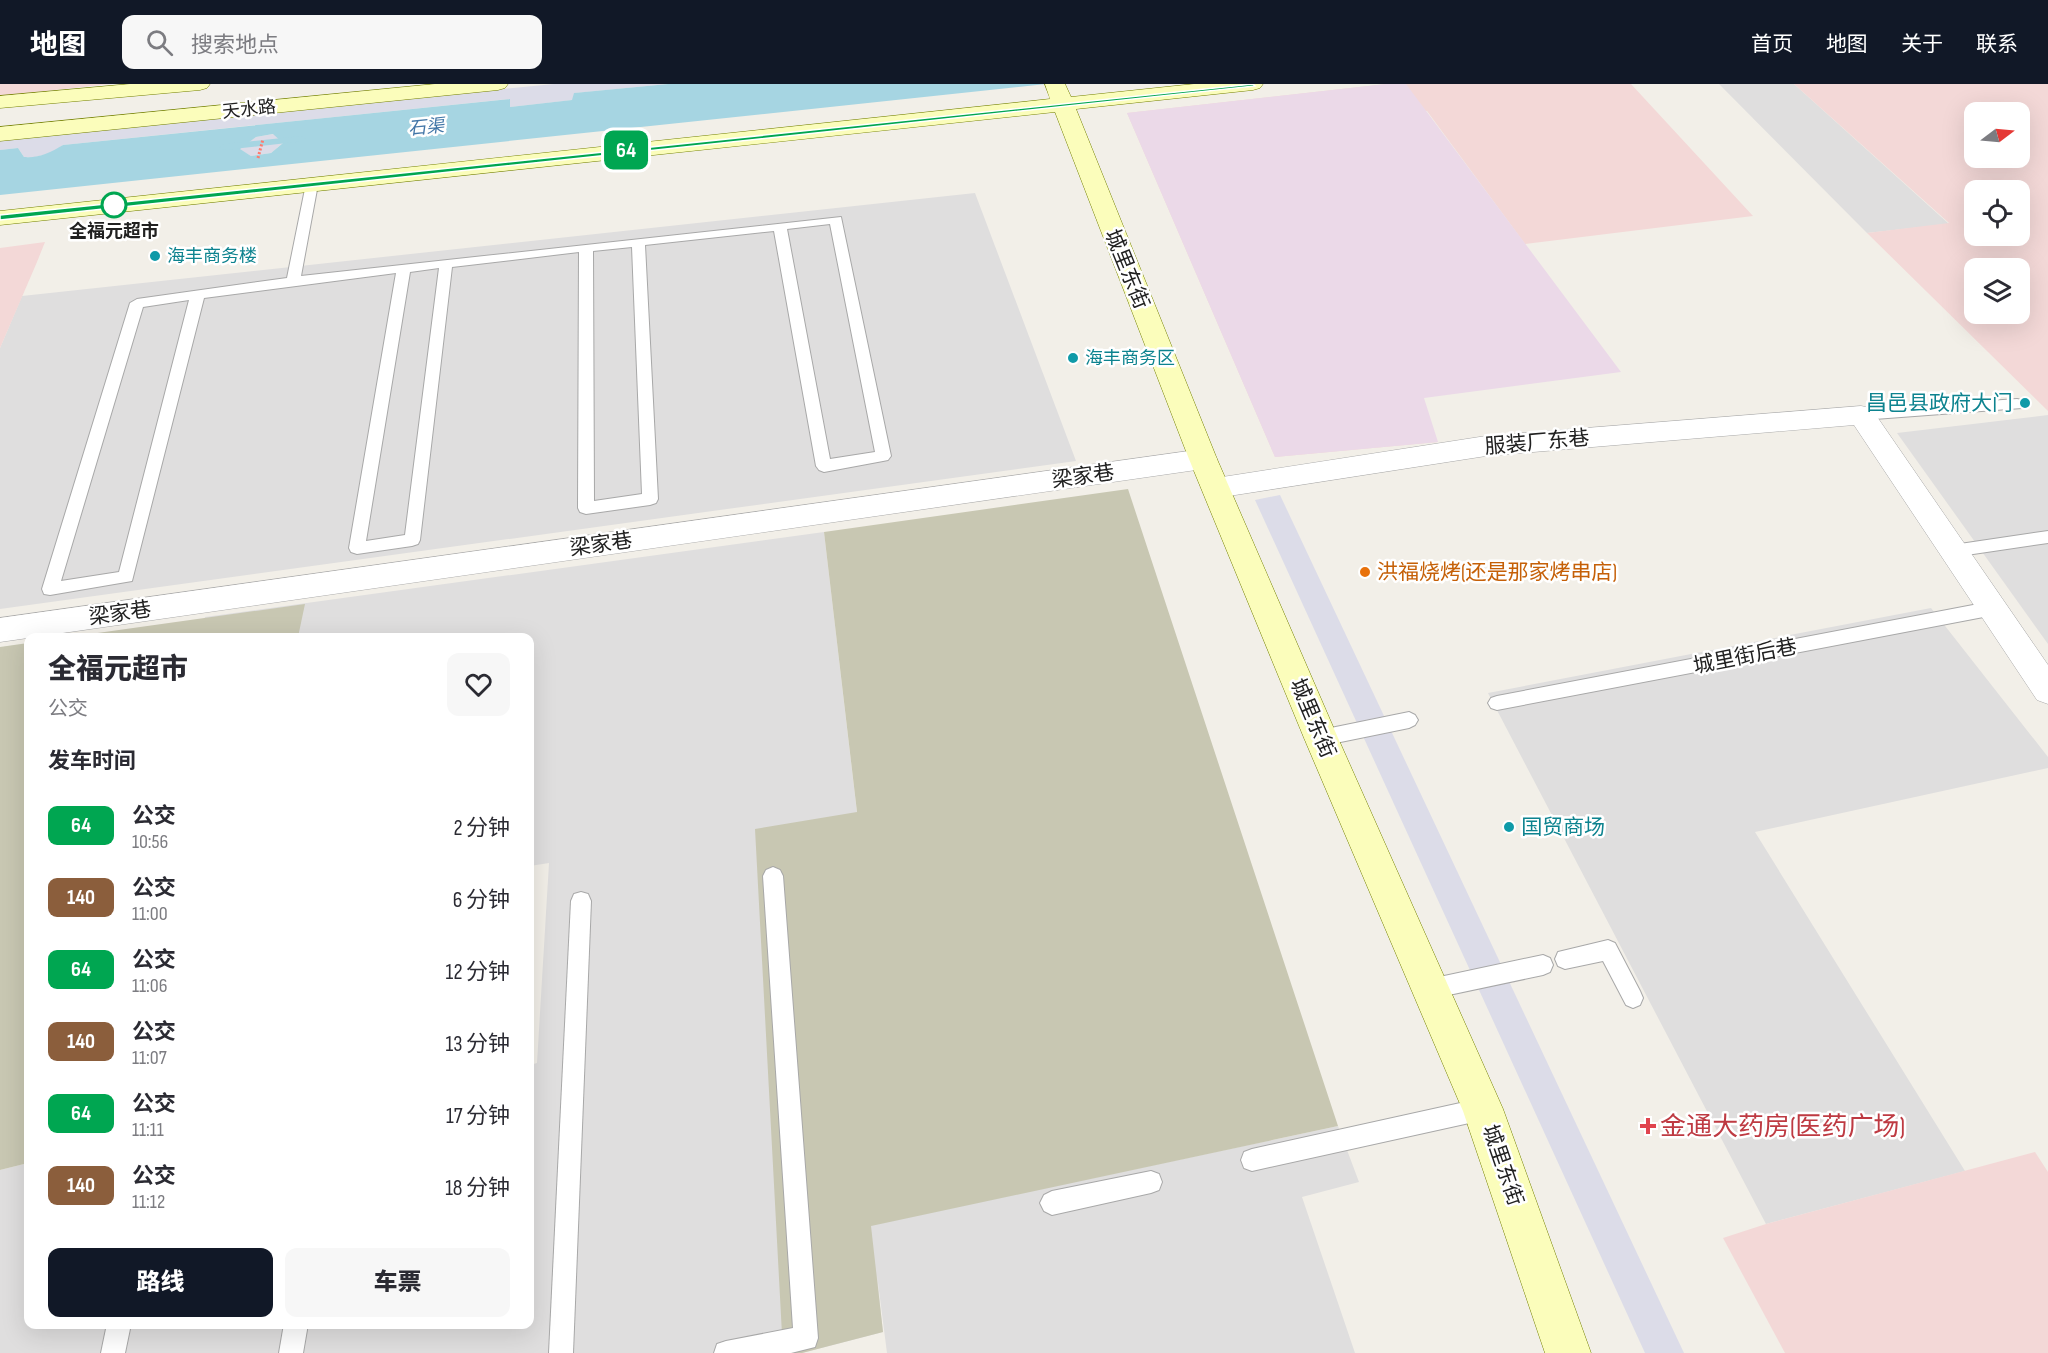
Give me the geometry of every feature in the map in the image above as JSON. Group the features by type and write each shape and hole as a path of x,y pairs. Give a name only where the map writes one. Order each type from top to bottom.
{"street":[{"name":"天水路","path":"0,102 200,84"},
{"name":"天水路","path":"0,134 498,84"},
{"path":"0,218 312,184 1057,91 1253,84"},
{"name":"城里东街","path":"1057,91 1209,474 1483,1109 1568,1353"},
{"path":"1861,415 1994,608 2048,691"},
{"name":"服装厂东巷","path":"1209,474 1486,446 1861,415"},
{"name":"梁家巷","path":"0,630 1209,474"}],"lane":[{"path":"293,281 312,184"},
{"path":"198,293 126,577 50,590 137,303 198,293 404,268 446,264 638,242 780,226 836,220 884,456 824,466 780,226"},
{"path":"586,248 586,508 650,499 638,242"},
{"path":"404,268 357,548 412,540 446,264"},
{"path":"1861,415 2017,404"},
{"path":"1953,551 2048,537"},
{"name":"城里街后巷","path":"1497,704 1994,608"},
{"path":"1321,738 1409,720"},
{"path":"726,1353 806,1338 774,876"},
{"path":"561,1353 581,901"},
{"path":"1564,959 1608,950 1634,998"},
{"path":"1430,989 1543,965"},
{"path":"1252,1160 1483,1109"},
{"path":"1052,1203 1151,1182"},
{"path":"113,1353 118,1329"},
{"path":"291,1353 295,1329"}],"shaded area":[{"path":"0,84 110,84 0,96"},
{"path":"554,84 668,84 575,93 573,100 510,107 509,99 63,145 51,153 35,157 24,157 18,148 0,150 0,138"},
{"path":"1386,84 1631,84 1753,216 1525,244 1427,111 1193,131 1438,442 1275,457 1127,113"},
{"path":"1386,84 1406,84 1621,372 1424,398 1438,442 1275,457 1127,113"},
{"path":"1719,84 1794,84 1949,224 1867,233"},
{"path":"1794,84 2048,84 2048,411 1867,233 1949,223"},
{"path":"274,134 284,142 271,153 251,156 239,149 256,137"},
{"path":"975,193 1076,461 0,609 0,348 22,296"},
{"path":"45,242 37,262 0,348 0,248"},
{"path":"2048,415 2048,644 1897,433"},
{"path":"1128,489 1338,1126 871,1226 883,1332 802,1353 783,1353 755,829 857,812 824,532"},
{"path":"1280,495 1684,1353 1645,1353 1255,500"},
{"path":"824,532 857,813 826,818 871,1225 1338,1126 1359,1182 1302,1197 1355,1353 887,1353 877,1275 883,1332 802,1353 0,1353 0,1170 24,1164 24,1329 534,1329 534,1064 537,1063 549,863 534,865 534,633 201,633 205,617"},
{"path":"305,604 299,633 98,633"},
{"path":"1931,608 2048,757 2048,768 1755,832 1965,1171 1766,1224 1488,693"},
{"path":"24,644 24,1164 0,1170 0,647"},
{"path":"2035,1152 2048,1172 2048,1353 1785,1353 1723,1238 1766,1224"}],"water":[{"path":"668,84 1046,84 0,195 0,150 18,148 24,157 35,157 49,153 63,145 510,99 510,107 572,100 574,93","holes":["273,134 283,143 271,153 251,156 240,149 256,137"]}],"waterway":[{"name":"石渠","path":"224,147 301,139"}],"bus line":[{"name":"64","path":"0,218 1253,84"}],"place":[{"name":"全福元超市","path":"114,205"},
{"name":"海丰商务楼","path":"155,256"},
{"name":"海丰商务区","path":"1073,358"},
{"name":"昌邑县政府大门","path":"2025,403"},
{"name":"洪福烧烤(还是那家烤串店)","path":"1365,572"},
{"name":"国贸商场","path":"1509,827"},
{"name":"金通大药房(医药广场)","path":"1648,1126"}]}
